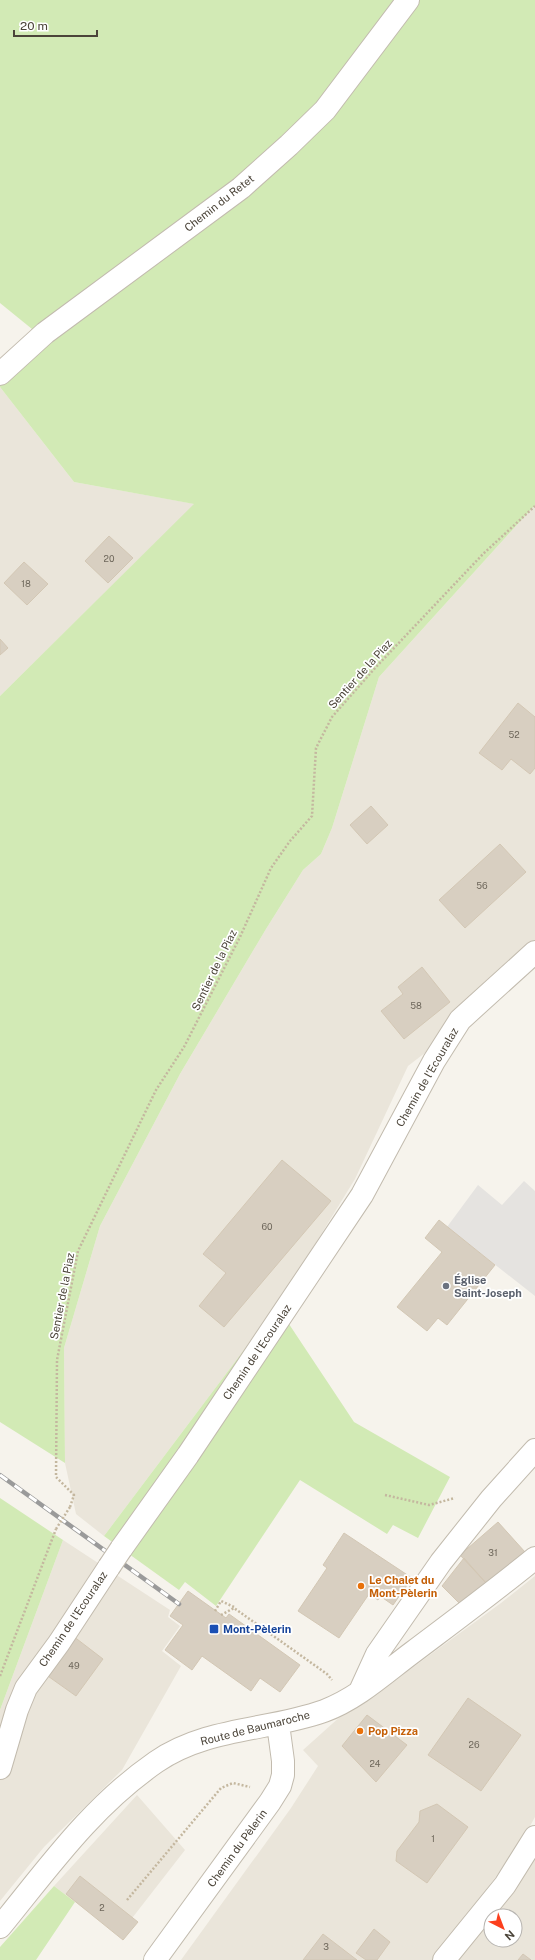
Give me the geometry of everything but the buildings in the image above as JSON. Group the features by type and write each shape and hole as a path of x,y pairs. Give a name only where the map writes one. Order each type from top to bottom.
{"street":[{"name":"Chemin du Retet","path":"0,374 45,333 241,188 289,145 325,110 408,0"},
{"name":"Chemin de l'Ecouralaz","path":"0,1768 17,1710 26,1688 59,1643 121,1549 188,1455 362,1195 434,1061 460,1020 535,952"},
{"path":"360,1692 377,1654 441,1562 491,1498 535,1450"},
{"name":"Route de Baumaroche","path":"0,1927 43,1871 76,1834 133,1779 157,1762 180,1748 204,1739 227,1732 278,1724 325,1710 360,1692 535,1558"},
{"name":"Chemin du Pèlerin","path":"155,1960 276,1793 281,1780 283,1761 278,1724"},
{"path":"444,1960 505,1885 535,1837"}],"path":[{"name":"Sentier de la Piaz","path":"0,1676 56,1529 70,1507 74,1494 56,1477 57,1360 78,1251 156,1090 184,1048 240,937 271,868 290,841 312,816 316,748 332,717 376,667 483,554 535,506"},
{"path":"385,1495 429,1505 455,1498"},
{"path":"215,1611 221,1601 234,1608 327,1674"},
{"path":"221,1615 234,1608"},
{"path":"126,1900 221,1788 233,1782 276,1793"}],"shaded area":[{"path":"0,387 74,482 195,504 0,696"},
{"path":"535,505 535,968 408,1066 355,1179 277,1306 104,1536 76,1514 65,1463 64,1348 100,1226 180,1074 266,929 303,870 321,854 332,828 379,677"},
{"path":"524,1181 535,1191 535,1296 447,1227 478,1185 502,1205"},
{"path":"63,1540 170,1610 168,1617 180,1626 162,1651 181,1666 122,1770 44,1847 0,1901 0,1710"},
{"path":"535,1576 535,1817 519,1846 433,1960 181,1960 291,1808 318,1766 303,1750 342,1715 371,1698 501,1603"},
{"path":"137,1795 185,1850 119,1935 54,1886"},
{"path":"535,1854 535,1960 452,1960 483,1920 483,1948 523,1948 523,1908 493,1908"}],"green space":[{"path":"0,0 535,0 535,505 379,677 332,828 321,854 303,870 266,929 180,1074 100,1226 64,1348 65,1463 0,1422 0,696 194,504 74,482 0,387 0,378 32,329 0,303"},
{"path":"277,1306 354,1422 450,1477 418,1538 393,1525 387,1534 300,1480 216,1606 185,1582 179,1590 104,1536"},
{"path":"0,1498 63,1540 0,1710"},
{"path":"54,1886 75,1902 36,1960 0,1960 0,1947"}],"railway":[{"path":"0,1475 179,1604"}],"place":[{"name":"Église Saint-Joseph","path":"446,1286"},
{"name":"Le Chalet du Mont-Pèlerin","path":"361,1586"},
{"name":"Mont-Pèlerin","path":"214,1629"},
{"name":"Pop Pizza","path":"360,1731"}]}
